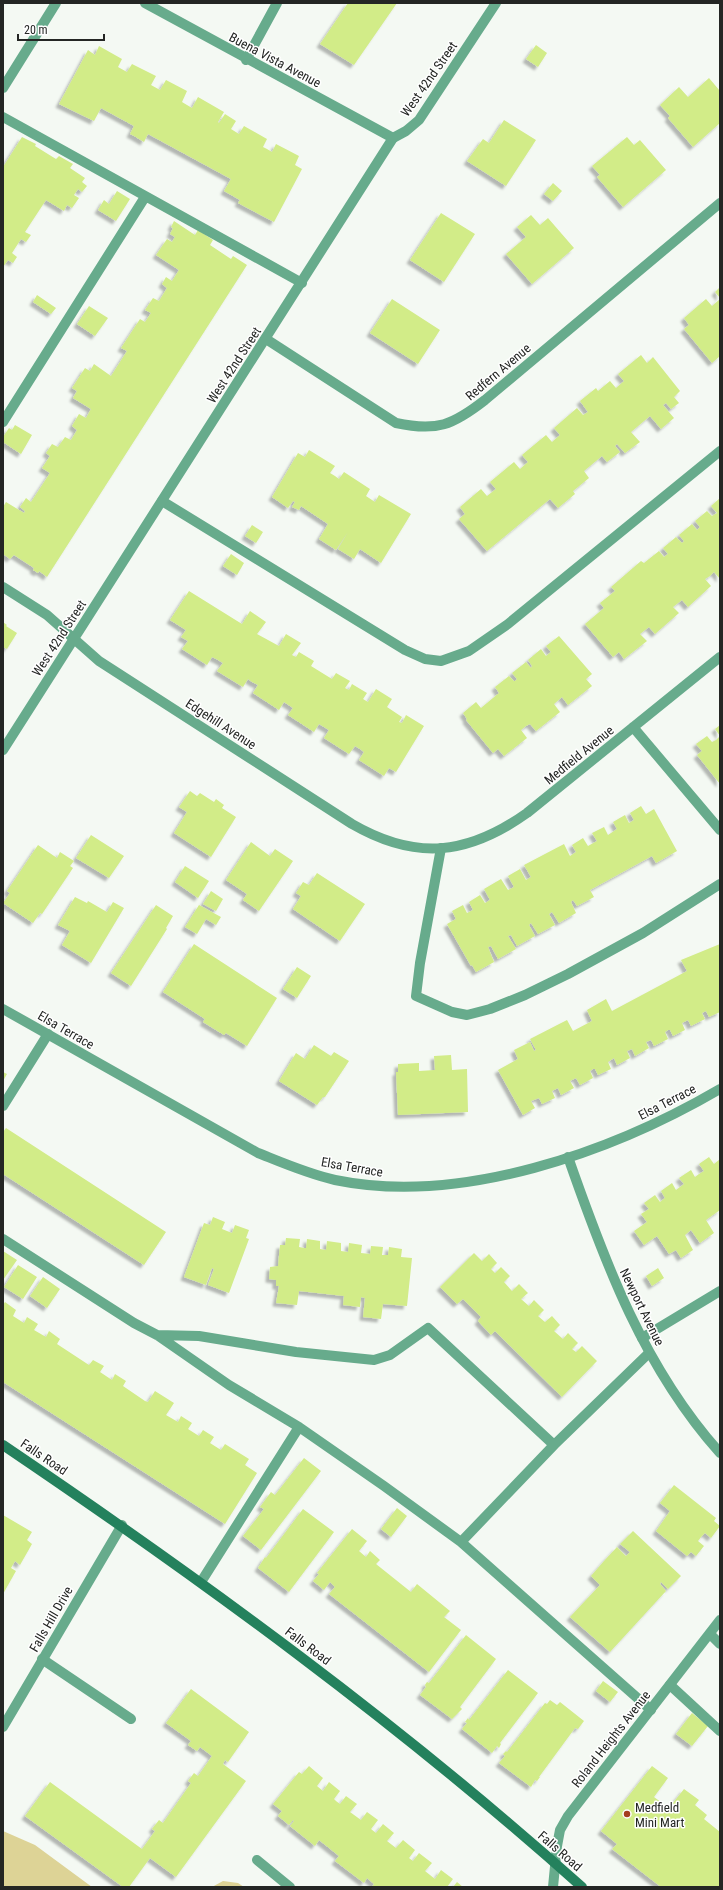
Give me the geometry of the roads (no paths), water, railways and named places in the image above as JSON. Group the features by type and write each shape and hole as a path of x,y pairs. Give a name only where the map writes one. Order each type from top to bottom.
{"main road":[{"name":"Falls Road","path":"3,1445 122,1525 201,1582 366,1706 582,1887"}],"street":[{"path":"3,88 56,3"},
{"name":"Buena Vista Avenue","path":"145,3 246,60 393,138"},
{"path":"246,60 277,3"},
{"name":"West 42nd Street","path":"3,750 393,138 406,132 419,120 496,3"},
{"path":"3,117 302,283"},
{"path":"3,422 145,197"},
{"name":"Redfern Avenue","path":"266,339 396,422 416,427 434,427 452,422 468,413 485,400 720,203"},
{"path":"162,501 405,650 425,659 440,661 469,651 508,624 720,451"},
{"name":"Edgehill Avenue","path":"3,587 47,615 99,661 371,835 390,842 415,848 441,848"},
{"name":"Medfield Avenue","path":"441,848 463,846 484,839 506,828 527,813 720,657"},
{"path":"633,727 720,830"},
{"path":"441,848 420,963 416,996 452,1012 467,1015 490,1009 525,996 568,974 643,933 720,884"},
{"name":"Elsa Terrace","path":"3,1009 258,1153 295,1168 334,1180 376,1186 424,1186 472,1181 522,1170 568,1157 646,1128 686,1109 720,1089"},
{"path":"3,1106 48,1034"},
{"name":"Newport Avenue","path":"568,1157 599,1246 649,1353 704,1435 720,1453"},
{"path":"3,1239 134,1323 157,1335 228,1385 299,1427 384,1486 461,1542 651,1710"},
{"path":"642,1338 720,1291"},
{"path":"157,1335 199,1336 296,1352 374,1360 390,1355 428,1328 554,1445"},
{"path":"461,1542 554,1445 649,1353"},
{"path":"201,1582 299,1427"},
{"name":"Falls Hill Drive","path":"3,1727 122,1525"},
{"name":"Roland Heights Avenue","path":"553,1887 560,1830 568,1816 720,1620"},
{"path":"710,1634 720,1644"},
{"path":"42,1660 131,1719"},
{"path":"670,1685 720,1731"},
{"path":"257,1860 290,1887"}],"place":[{"name":"Medfield Mini Mart","path":"627,1814"}]}
